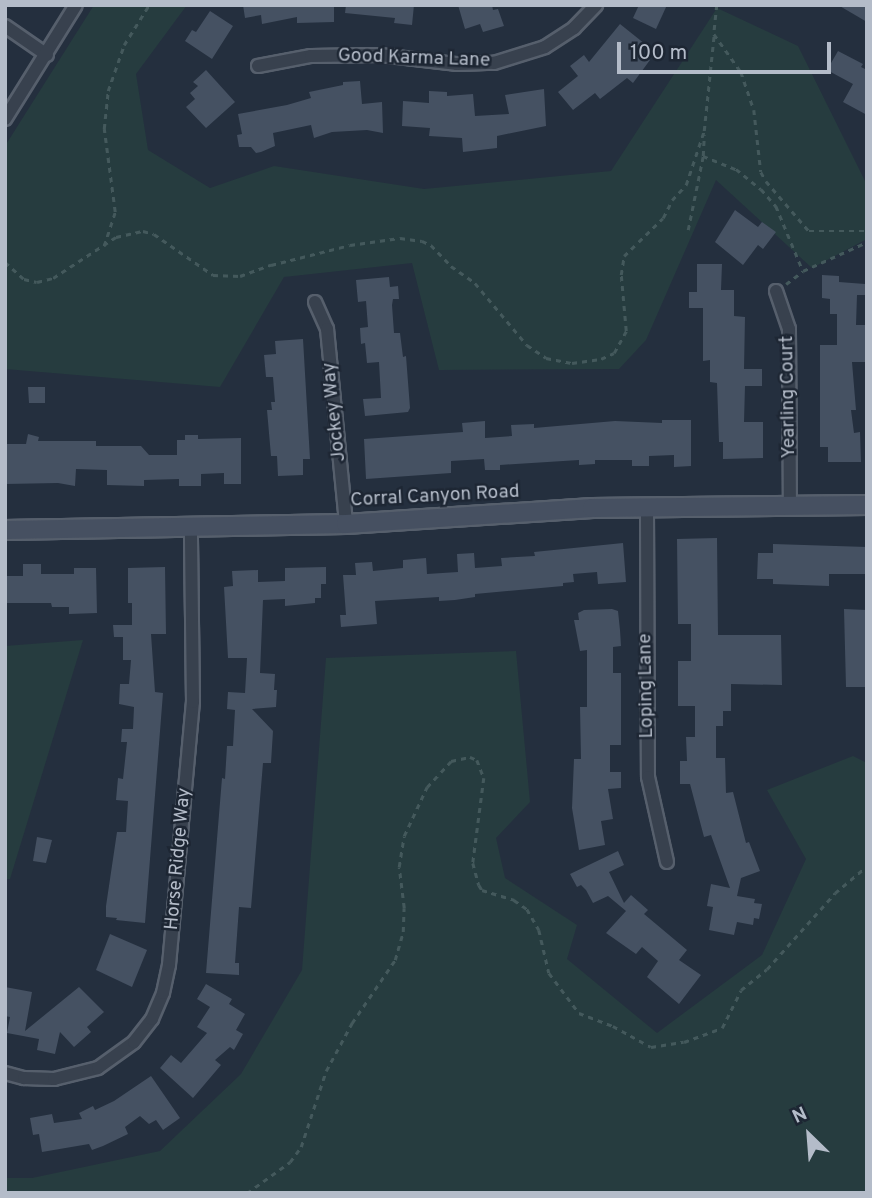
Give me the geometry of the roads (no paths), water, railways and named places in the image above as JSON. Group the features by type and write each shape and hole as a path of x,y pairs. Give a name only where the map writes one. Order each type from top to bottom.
{"main road":[{"name":"Corral Canyon Road","path":"5,530 346,524 647,508 867,505"}],"street":[{"path":"5,119 76,5"},
{"name":"Good Karma Lane","path":"257,66 311,56 380,55 457,64 494,63 545,47 574,27 597,5"},
{"path":"5,26 47,55"},
{"name":"Yearling Court","path":"776,291 789,329 790,505"},
{"name":"Jockey Way","path":"315,302 327,329 346,524"},
{"name":"Loping Lane","path":"647,508 648,778 667,862"},
{"name":"Horse Ridge Way","path":"5,1073 32,1079 54,1079 98,1068 134,1042 152,1019 163,993 169,965 193,702 191,527"}]}
